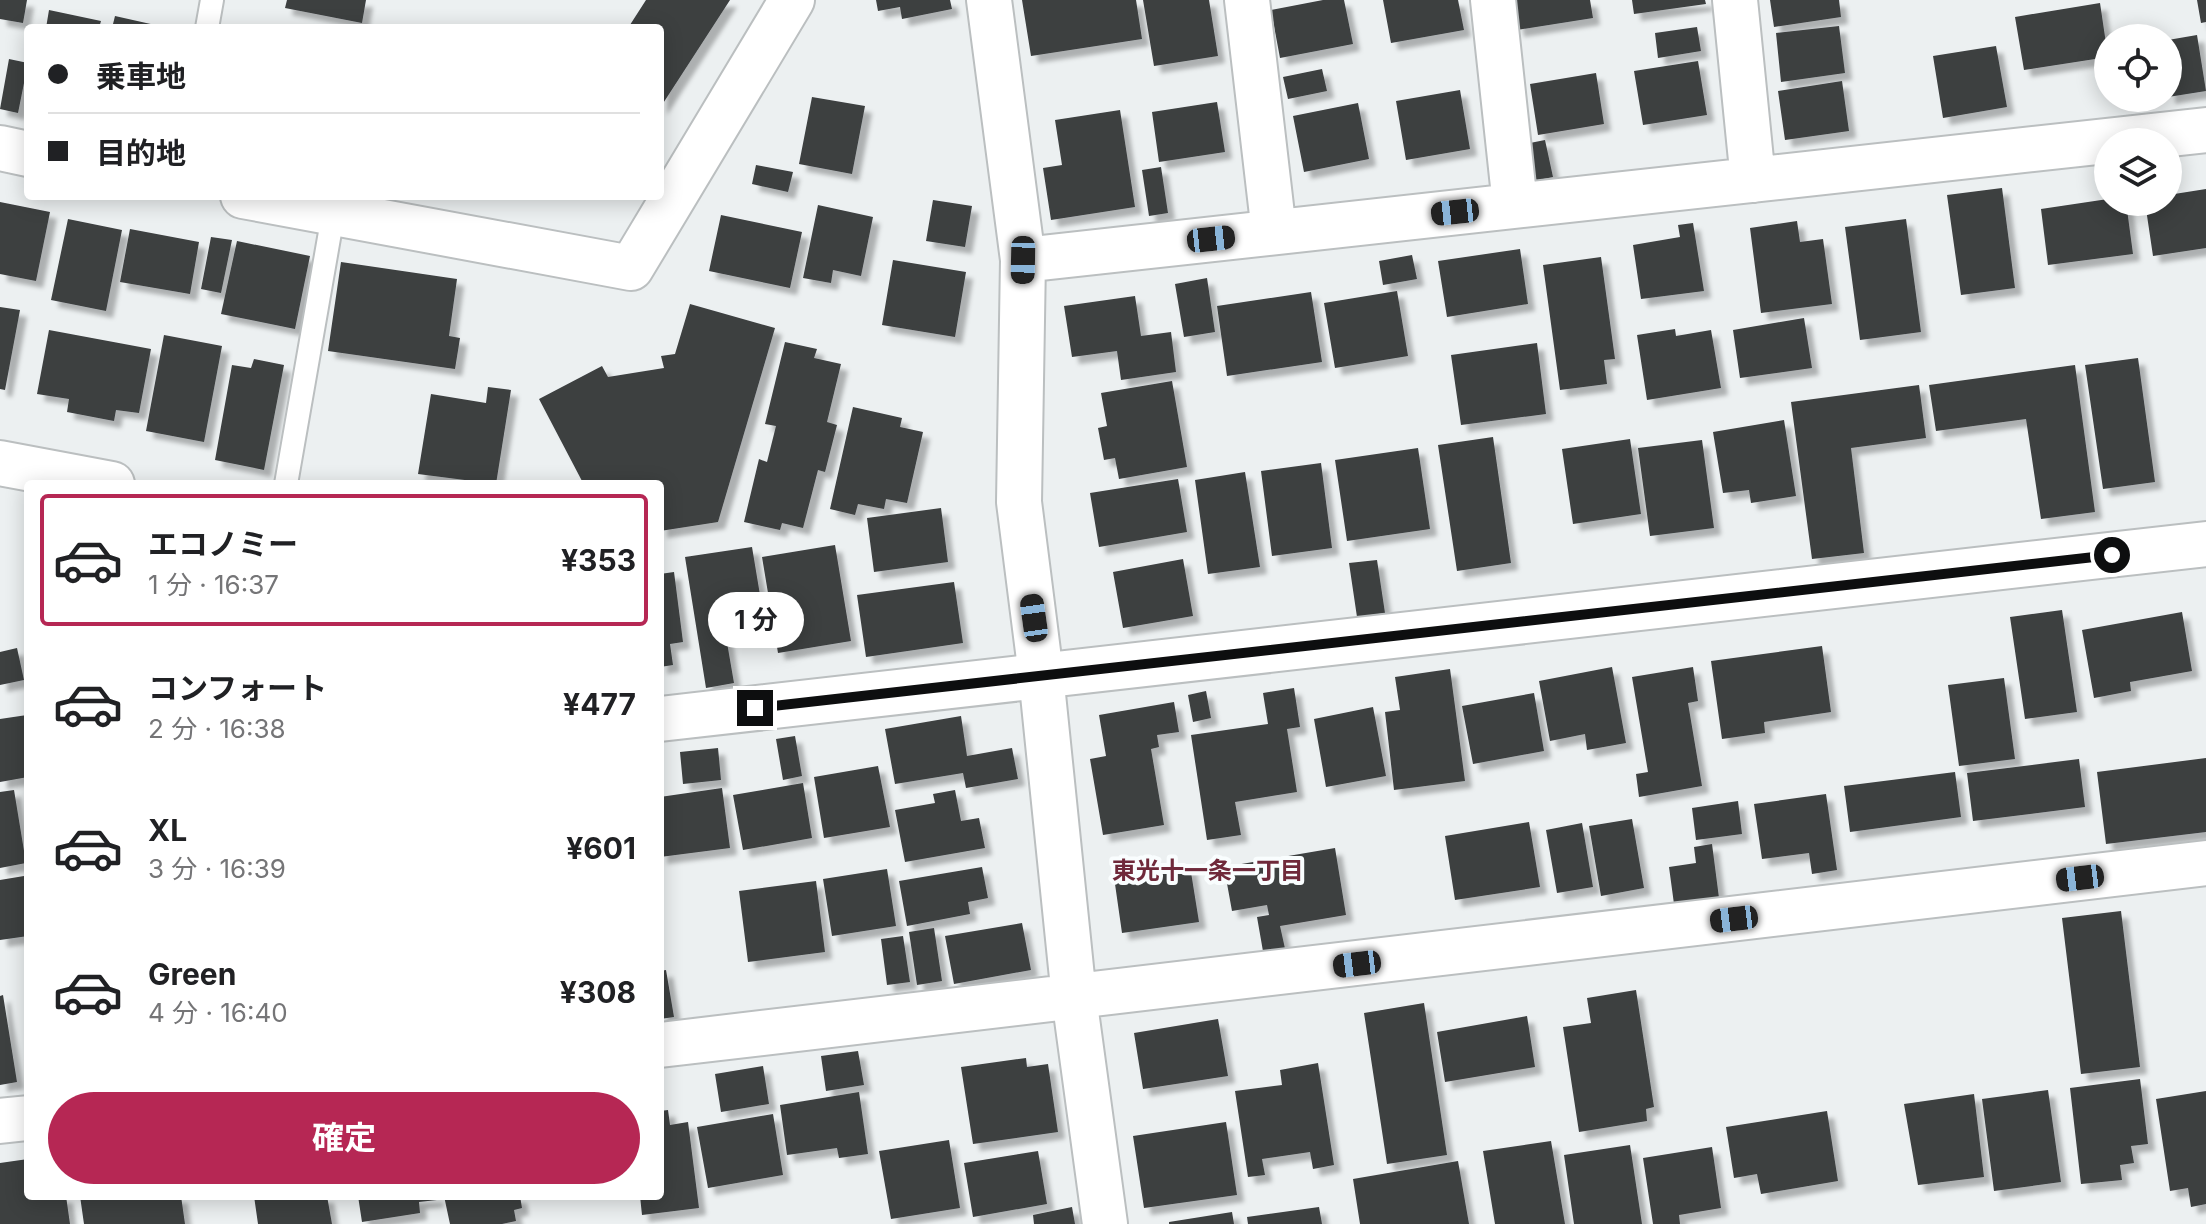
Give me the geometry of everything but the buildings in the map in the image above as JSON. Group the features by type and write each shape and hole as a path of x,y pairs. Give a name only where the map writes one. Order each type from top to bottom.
{"street":[{"path":"262,200 631,268 792,0"},
{"path":"989,0 1023,260 1019,502 1041,675 1074,997 1105,1224"},
{"path":"1247,0 1274,232"},
{"path":"1493,0 1515,205"},
{"path":"1735,0 1753,180"},
{"path":"1023,260 2206,130"},
{"path":"0,148 24,153"},
{"path":"0,463 91,480"},
{"path":"664,719 2206,544"},
{"path":"664,1045 2206,863"},
{"path":"0,1121 24,1118"}],"lane":[{"path":"208,24 212,0"},
{"path":"287,480 333,215"}],"district":[{"name":"東光十一条一丁目","path":"1208,870"}],"route":[{"path":"755,708 2112,555"}]}
